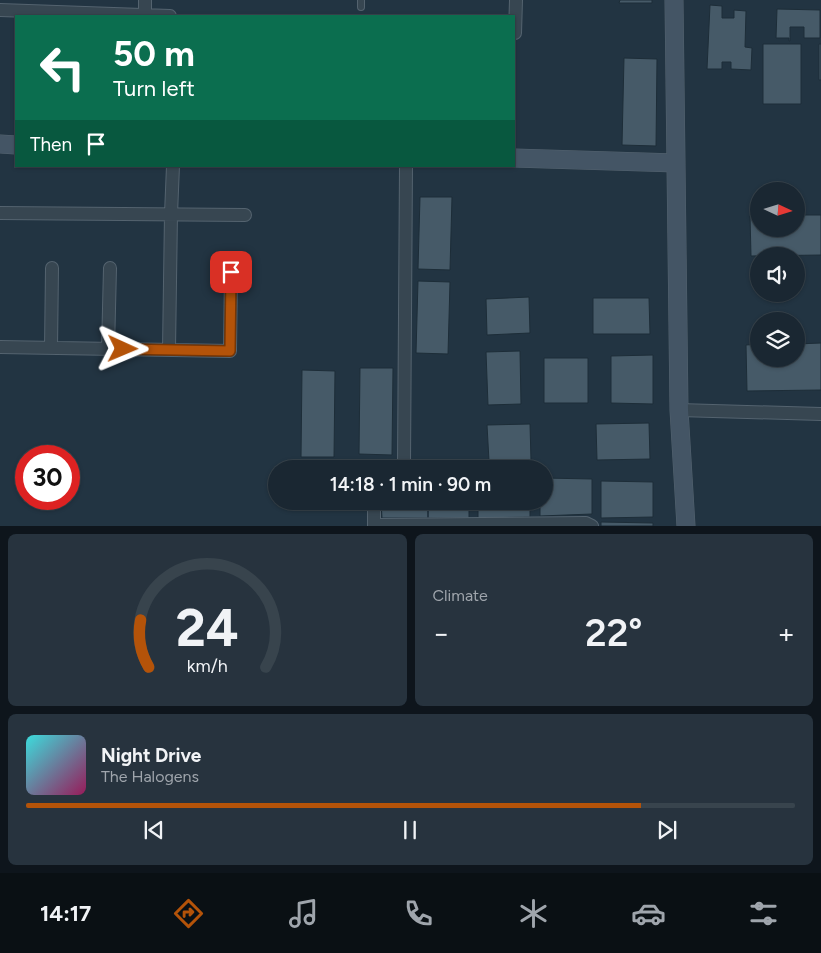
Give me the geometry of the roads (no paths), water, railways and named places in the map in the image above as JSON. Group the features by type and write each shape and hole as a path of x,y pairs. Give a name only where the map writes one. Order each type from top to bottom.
{"street":[{"path":"0,10 145,15 145,0"},
{"path":"515,32 516,0"},
{"path":"674,0 679,410 686,526"},
{"path":"0,144 15,145"},
{"path":"515,158 676,163"},
{"path":"169,350 173,167"},
{"path":"404,460 406,167"},
{"path":"0,213 245,215"},
{"path":"51,348 52,268"},
{"path":"108,349 110,268"},
{"path":"0,347 230,351 231,272"},
{"path":"679,410 821,414"},
{"path":"374,510 374,525 586,523 592,526"}]}
